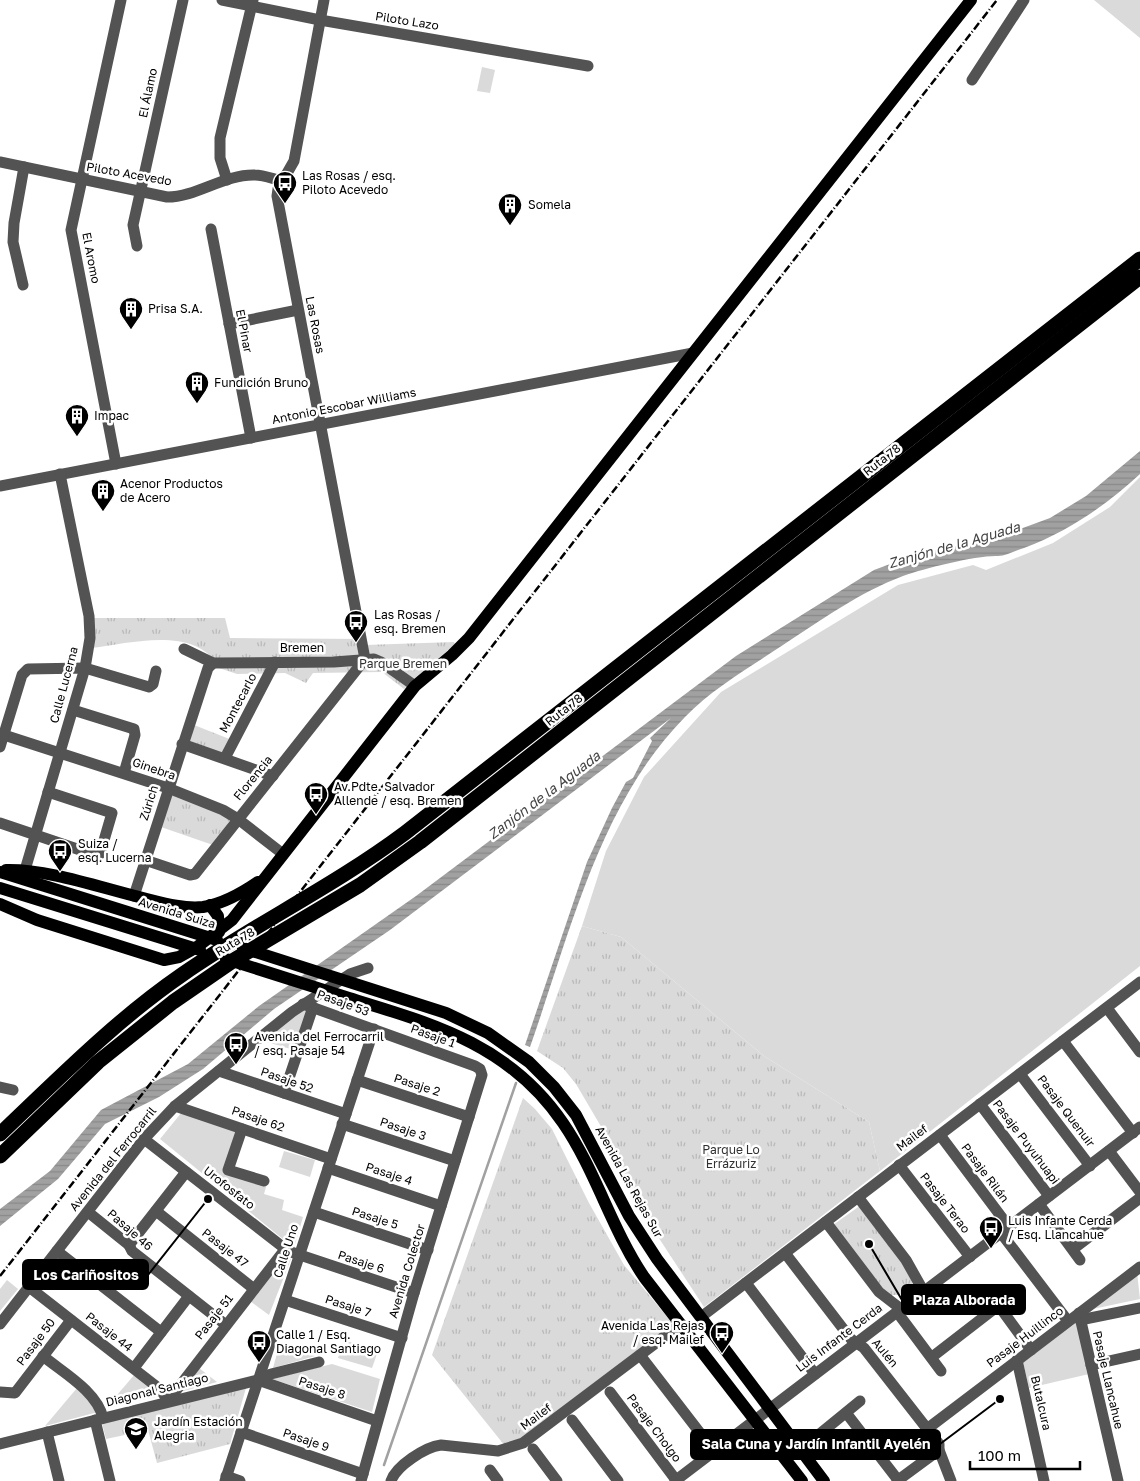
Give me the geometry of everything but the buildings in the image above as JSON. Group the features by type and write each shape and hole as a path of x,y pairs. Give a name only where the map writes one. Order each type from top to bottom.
{"highway":[{"name":"Ruta 78","path":"0,1134 107,1033 150,998 210,956 339,879 405,834 1140,259"},
{"name":"Ruta 78","path":"0,1156 98,1062 173,1002 234,960 360,885 420,842 1140,277"}],"main road":[{"path":"0,904 47,924 164,960 179,957 219,932 232,920 415,686 464,644 971,0"},
{"name":"Avenida Suiza","path":"0,871 25,870 182,907 210,905 238,895 268,874"},
{"name":"Avenida Suiza","path":"0,871 345,981"},
{"path":"0,888 176,942 454,1032 498,1057 527,1080 553,1109 571,1135 630,1255 802,1481"},
{"path":"210,905 219,920 219,932"},
{"name":"Avenida Las Rejas Sur","path":"345,981 431,1007 460,1019 502,1042 529,1062 554,1087 576,1115 636,1228 666,1273 824,1481"}],"street":[{"name":"El Aromo","path":"116,464 72,234 81,180 121,0"},
{"name":"El Álamo","path":"136,246 133,228 182,0"},
{"name":"Piloto Lazo","path":"222,0 252,3 320,20 588,66"},
{"name":"Las Rosas","path":"324,0 294,161 282,181 277,196 365,659"},
{"path":"972,80 1024,0"},
{"path":"228,180 220,158 220,138 252,3"},
{"name":"Piloto Acevedo","path":"0,162 140,192 175,197 228,180 254,175 282,181"},
{"path":"23,285 14,242 14,223 24,167"},
{"name":"El Pinar","path":"210,229 251,438"},
{"path":"229,324 298,310"},
{"name":"Antonio Escobar Williams","path":"0,486 693,353"},
{"name":"Calle Lucerna","path":"25,870 85,668 90,638 89,616 60,474"},
{"name":"Bremen","path":"184,649 213,662 334,662 365,659 381,662 415,686"},
{"name":"Florencia","path":"145,860 193,875 365,659"},
{"name":"Zúrich","path":"134,896 182,744 208,668 213,662"},
{"name":"Montecarlo","path":"225,758 275,662"},
{"path":"0,747 25,671 85,668 149,687 153,684 156,671"},
{"path":"73,710 134,729 135,734 124,774"},
{"name":"Ginebra","path":"4,734 168,788 223,810 238,819 283,854"},
{"path":"182,744 272,776"},
{"path":"0,823 97,855 101,852 112,817 109,811 48,792"},
{"name":"Avenida del Ferrocarril","path":"0,1324 144,1139 175,1106 350,974 368,968"},
{"name":"Mailef","path":"701,1317 1140,982"},
{"path":"284,1093 308,1005"},
{"name":"Pasaje 53","path":"308,1005 374,1029"},
{"path":"1107,1008 1140,1052"},
{"name":"Pasaje 1","path":"374,1029 476,1066 481,1071"},
{"name":"Calle Uno","path":"226,1479 374,1029"},
{"path":"1063,1041 1137,1130"},
{"name":"Pasaje 52","path":"219,1071 284,1093 344,1119"},
{"name":"Avenida Colector","path":"362,1477 414,1293 482,1078 481,1071"},
{"name":"Pasaje Quenuir","path":"1020,1074 1090,1166"},
{"name":"Pasaje 2","path":"357,1080 469,1117"},
{"path":"0,1087 12,1090"},
{"name":"Pasaje Puyuhuapi","path":"980,1104 1050,1196"},
{"name":"Pasaje 62","path":"175,1106 242,1129 329,1164"},
{"name":"Pasaje 3","path":"344,1119 455,1161"},
{"path":"242,1129 228,1170 264,1182"},
{"name":"Luis Infante Cerda","path":"676,1480 1137,1130"},
{"name":"Pasaje Rilán","path":"940,1135 1005,1230"},
{"name":"Urofosfato","path":"144,1139 285,1249 299,1256"},
{"name":"Pasaje Quenuir","path":"1109,1151 1140,1192"},
{"name":"Pasaje 4","path":"329,1164 442,1206"},
{"name":"Pasaje Terao","path":"900,1166 970,1257"},
{"path":"129,1245 186,1172"},
{"path":"858,1197 906,1260 924,1292"},
{"path":"1073,1249 1140,1198"},
{"path":"1039,1204 1080,1260"},
{"name":"Pasaje 47","path":"156,1211 254,1289"},
{"name":"Pasaje 46","path":"88,1212 129,1245 132,1251 226,1325"},
{"name":"Pasaje 5","path":"314,1212 428,1250"},
{"path":"826,1222 879,1292 899,1310 941,1371"},
{"path":"1005,1230 1068,1321"},
{"path":"57,1251 162,1332"},
{"name":"Pasaje 51","path":"168,1401 283,1252"},
{"name":"Aulén","path":"785,1252 851,1339 864,1348 939,1444 939,1450 951,1481"},
{"name":"Pasaje 6","path":"299,1256 414,1293"},
{"name":"Pasaje Huillinco","path":"1080,1317 1140,1267"},
{"path":"746,1282 815,1374"},
{"name":"Pasaje 44","path":"29,1287 161,1390 168,1401"},
{"path":"988,1291 1031,1350"},
{"path":"134,1368 189,1296"},
{"name":"Pasaje 7","path":"285,1300 402,1338"},
{"path":"932,1356 998,1306"},
{"name":"Pasaje Huillinco","path":"927,1429 1068,1321 1080,1317 1140,1308"},
{"name":"Pasaje Llancahue","path":"1080,1317 1118,1481"},
{"name":"Pasaje 50","path":"0,1392 14,1393 71,1320"},
{"name":"Mailef","path":"391,1480 398,1470 433,1446 441,1445 498,1451 523,1443 681,1324"},
{"path":"1091,1365 1140,1354"},
{"path":"640,1355 714,1451"},
{"path":"43,1356 90,1396 101,1410 99,1419 110,1481"},
{"name":"Butalcura","path":"1017,1360 1044,1481"},
{"name":"Diagonal Santiago","path":"0,1444 258,1380 271,1374 319,1362"},
{"name":"Pasaje 8","path":"258,1380 377,1421"},
{"name":"Pasaje Cholgo","path":"610,1392 676,1480"},
{"path":"800,1450 847,1414 860,1401"},
{"path":"847,1414 898,1481 939,1450"},
{"path":"572,1420 618,1481"},
{"path":"47,1432 59,1481"},
{"name":"Pasaje 9","path":"241,1432 362,1477"},
{"path":"532,1449 557,1481"},
{"path":"490,1470 498,1481"},
{"path":"226,1479 240,1481"}],"green space":[{"path":"1094,0 1140,0 1140,38"},
{"path":"482,67 495,70 490,93 477,91"},
{"path":"1140,477 1140,966 880,1171 869,1122 764,1056 621,937 582,926 606,851 644,777 721,692 898,585 973,565 986,570 1053,543 1110,507"},
{"name":"Parque Bremen","path":"93,618 225,618 230,638 363,639 365,645 454,642 455,644 404,689 382,672 313,673 306,683 285,673 237,674 219,668 209,655 195,646 179,641 144,641 92,648"},
{"path":"194,725 232,740 224,755 190,741"},
{"path":"173,793 231,819 213,845 161,827"},
{"name":"Parque Lo Errázuriz","path":"582,926 621,937 764,1056 869,1122 880,1171 704,1307 647,1220 606,1135 576,1084 563,1068 537,1051"},
{"path":"304,1006 311,1008 294,1050 260,1040"},
{"path":"523,1098 552,1129 589,1203 624,1265 674,1325 523,1439 505,1446 432,1355"},
{"path":"182,1112 246,1131 234,1170 268,1180 264,1194 284,1200 282,1210 303,1217 294,1248 160,1139"},
{"path":"284,1151 315,1160 310,1177 279,1167"},
{"path":"861,1205 904,1264 913,1283 900,1295 888,1295 833,1225"},
{"path":"282,1254 291,1259 269,1315 250,1301"},
{"path":"1137,1272 1140,1299 1088,1310"},
{"path":"7,1280 18,1289 0,1311 0,1289"},
{"path":"1076,1323 1079,1325 1089,1374 1029,1388 1023,1362"},
{"path":"344,1340 378,1351 372,1368 338,1358"},
{"path":"279,1346 315,1356 273,1368"},
{"path":"332,1364 380,1379 372,1412 272,1379"},
{"path":"199,1368 217,1382 176,1393"},
{"path":"135,1374 160,1396 106,1408"},
{"path":"77,1388 98,1412 45,1426"},
{"path":"246,1388 230,1444 157,1463 148,1430 106,1439 102,1423"}],"shaded area":[{"path":"1140,451 1140,474 1100,507 1071,526 1008,554 965,560 924,569 871,590 826,616 732,678 696,706 655,752 630,789 609,830 590,872 530,1047 525,1045 587,862 612,808 626,782 633,778 652,741 650,738 671,718 390,930 274,1009 203,1069 159,1097 105,1124 58,1179 0,1226 0,1209 50,1171 101,1110 188,1064 259,1006 416,896 736,656 874,570 917,554 993,539 1050,518 1086,496"}],"waterway":[{"path":"384,1465 516,1083"}],"railway":[{"path":"0,1276 997,0"}],"place":[{"name":"Las Rosas / esq. Piloto Acevedo","path":"285,204"},
{"name":"Somela","path":"510,226"},
{"name":"Prisa S.A.","path":"131,330"},
{"name":"Fundición Bruno","path":"197,404"},
{"name":"Impac","path":"77,437"},
{"name":"Acenor Productos de Acero","path":"103,512"},
{"name":"Las Rosas / esq. Bremen","path":"356,643"},
{"name":"Av.Pdte. Salvador Allende / esq. Bremen","path":"316,815"},
{"name":"Suiza / esq. Lucerna","path":"60,872"},
{"name":"Avenida del Ferrocarril / esq. Pasaje 54","path":"236,1065"},
{"name":"Los Cariñositos","path":"208,1199"},
{"name":"Plaza Alborada","path":"869,1244"},
{"name":"Luis Infante Cerda / Esq. Llancahue","path":"991,1249"},
{"name":"Avenida Las Rejas / esq. Mailef","path":"722,1354"},
{"name":"Calle 1 / Esq. Diagonal Santiago","path":"259,1363"},
{"name":"Sala Cuna y Jardín Infantil Ayelén","path":"1000,1399"},
{"name":"Jardín Estación Alegria","path":"136,1450"}],"water label":[{"name":"Zanjón de la Aguada","path":"954,545"},
{"name":"Zanjón de la Aguada","path":"544,795"}]}
